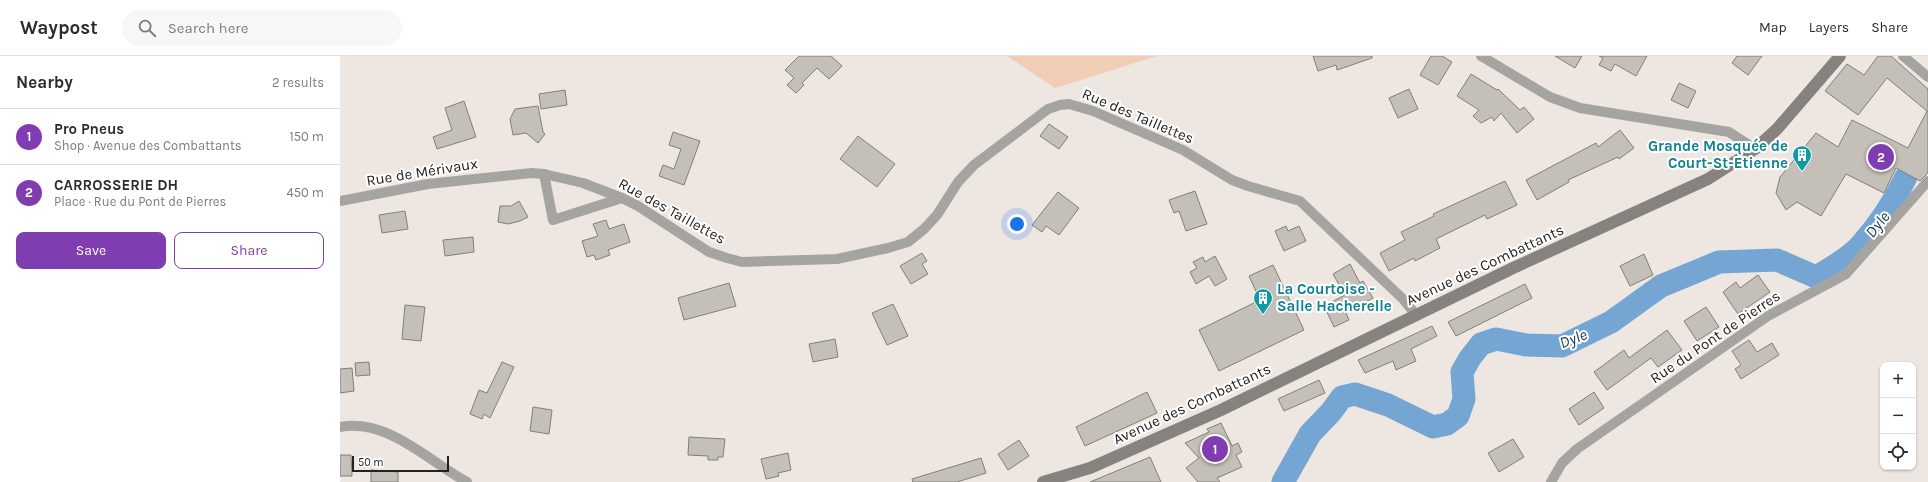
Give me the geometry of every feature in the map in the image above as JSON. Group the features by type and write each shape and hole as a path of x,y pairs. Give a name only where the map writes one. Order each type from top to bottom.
{"main road":[{"name":"Avenue des Combattants","path":"1043,482 1090,468 1221,410 1513,268 1708,179 1755,150 1777,128 1840,56"}],"street":[{"path":"1481,56 1550,97 1580,108 1729,132 1755,150"},
{"path":"1903,56 1928,77"},
{"name":"Rue des Taillettes","path":"510,175 544,174 583,183 622,198 638,206 710,252 742,262 837,259 908,242 924,229 937,215 958,182 989,152 1048,109 1060,105 1077,105 1183,150 1232,180 1300,201 1403,299 1416,315"},
{"path":"544,174 553,220 622,198"},
{"name":"Rue de Mérivaux","path":"340,201 428,184 510,175"},
{"name":"Rue du Pont de Pierres","path":"1550,482 1562,463 1578,449 1768,316 1846,274 1928,181"},
{"path":"340,427 364,427 398,438 460,480"}],"shaded area":[{"path":"1007,56 1157,56 1055,88"}],"building":[{"path":"799,56 831,56 842,66 829,79 817,68 802,83 804,85 796,93 787,85 794,78 785,70"},
{"path":"1313,56 1372,56 1372,58 1337,70 1336,65 1318,71"},
{"path":"1431,56 1442,56 1452,62 1438,85 1420,75"},
{"path":"1555,56 1582,56 1575,68"},
{"path":"1599,56 1647,56 1636,76 1615,64 1611,71 1599,65 1603,58"},
{"path":"1737,56 1762,56 1748,75 1732,63"},
{"path":"1878,56 1891,56 1928,89 1928,172 1920,181 1896,168 1884,193 1846,174 1821,216 1797,202 1786,210 1776,193 1780,177 1816,133 1838,147 1852,120 1908,148 1927,111 1887,78 1858,115 1825,91 1847,64 1864,75"},
{"path":"1471,74 1497,90 1498,89 1520,110 1524,107 1534,119 1517,133 1501,113 1494,121 1492,117 1481,123 1473,116 1479,110 1457,96"},
{"path":"1679,83 1696,91 1688,108 1671,100"},
{"path":"1409,89 1418,109 1398,118 1389,98"},
{"path":"565,90 567,105 541,109 539,94"},
{"path":"464,101 476,137 437,149 433,137 452,130 445,108"},
{"path":"538,106 543,132 545,134 538,143 526,133 513,135 510,119 515,109"},
{"path":"1049,124 1068,137 1059,149 1040,136"},
{"path":"1620,130 1634,148 1619,159 1618,157 1568,180 1569,182 1537,200 1526,180 1596,143 1598,147"},
{"path":"673,132 700,141 684,185 659,176 663,165 674,169 681,149 669,145"},
{"path":"858,136 895,164 877,187 840,159"},
{"path":"1505,181 1517,205 1487,219 1485,215 1436,239 1440,248 1415,261 1414,258 1389,271 1380,253 1405,240 1401,232 1434,216 1433,214"},
{"path":"1195,191 1207,224 1186,231 1179,211 1174,213 1169,200"},
{"path":"1058,192 1079,208 1059,235 1046,226 1042,232 1032,225"},
{"path":"519,201 528,217 508,224 498,222 500,206 511,206"},
{"path":"405,211 408,229 382,233 379,215"},
{"path":"606,220 609,229 624,224 630,242 608,250 610,255 596,260 594,255 587,257 582,241 598,236 593,224"},
{"path":"1286,226 1288,231 1299,226 1306,241 1284,251 1275,231"},
{"path":"473,237 474,252 445,256 443,240"},
{"path":"922,253 927,261 922,264 928,274 911,284 900,266"},
{"path":"1644,254 1653,275 1630,286 1620,266"},
{"path":"1215,256 1227,279 1215,286 1209,276 1196,284 1190,272 1197,268 1193,262 1203,257 1205,262"},
{"path":"1350,264 1360,283 1363,281 1373,298 1346,313 1349,320 1334,327 1324,306 1345,295 1333,274"},
{"name":"La Courtoise - Salle Hacherelle","path":"1273,265 1304,330 1219,371 1199,330 1260,300 1249,276"},
{"path":"1758,275 1770,292 1738,314 1723,292 1736,282 1740,288"},
{"path":"729,283 736,306 684,320 678,298"},
{"path":"1525,284 1532,298 1456,336 1448,322"},
{"path":"893,304 908,336 887,345 872,313"},
{"path":"405,305 425,307 421,341 402,339"},
{"path":"1706,307 1719,327 1697,341 1684,321"},
{"path":"1432,326 1437,336 1411,349 1416,361 1396,370 1393,361 1365,373 1358,360"},
{"path":"1667,330 1682,350 1658,367 1651,358 1607,390 1594,372 1624,350 1629,358"},
{"path":"835,339 838,357 813,362 809,344"},
{"path":"1749,340 1757,352 1772,343 1779,355 1741,379 1735,369 1741,365 1732,351"},
{"path":"369,362 370,375 356,376 355,363"},
{"path":"502,362 514,367 490,418 484,414 482,419 470,414 479,390 487,393"},
{"path":"352,368 354,391 340,393 340,369"},
{"path":"1319,380 1325,393 1284,411 1278,399"},
{"path":"1147,392 1157,413 1085,446 1076,427"},
{"path":"1594,392 1604,408 1579,425 1569,409"},
{"path":"533,407 552,410 549,434 530,431"},
{"path":"1221,423 1232,446 1238,443 1242,452 1236,455 1242,467 1217,478 1220,482 1198,482 1186,468 1199,458 1185,443 1209,432 1207,429"},
{"path":"689,437 725,439 723,457 718,457 718,460 708,460 708,456 688,455"},
{"path":"1513,439 1524,457 1499,472 1488,453"},
{"path":"1019,440 1029,456 1008,470 998,454"},
{"path":"788,453 791,470 778,473 779,476 766,479 761,459"},
{"path":"340,455 351,455 352,476 340,476"},
{"path":"1150,457 1161,482 1090,482"},
{"path":"981,458 986,473 957,482 913,482 912,479"},
{"path":"371,470 398,472 398,482 371,482"}],"waterway":[{"name":"Dyle","path":"1283,482 1310,434 1331,412 1342,397 1355,394 1388,405 1433,427 1447,424 1458,416 1464,399 1462,372 1470,358 1481,344 1496,339 1526,345 1562,346 1611,322 1661,286 1719,262 1777,260 1816,277 1845,259 1860,246 1886,213 1906,177"}],"place":[{"name":"CARROSSERIE DH","path":"1881,157"},
{"name":"Grande Mosquée de Court-St-Etienne","path":"1802,172"},
{"name":"La Courtoise - Salle Hacherelle","path":"1263,315"},
{"name":"Pro Pneus","path":"1215,449"}]}
